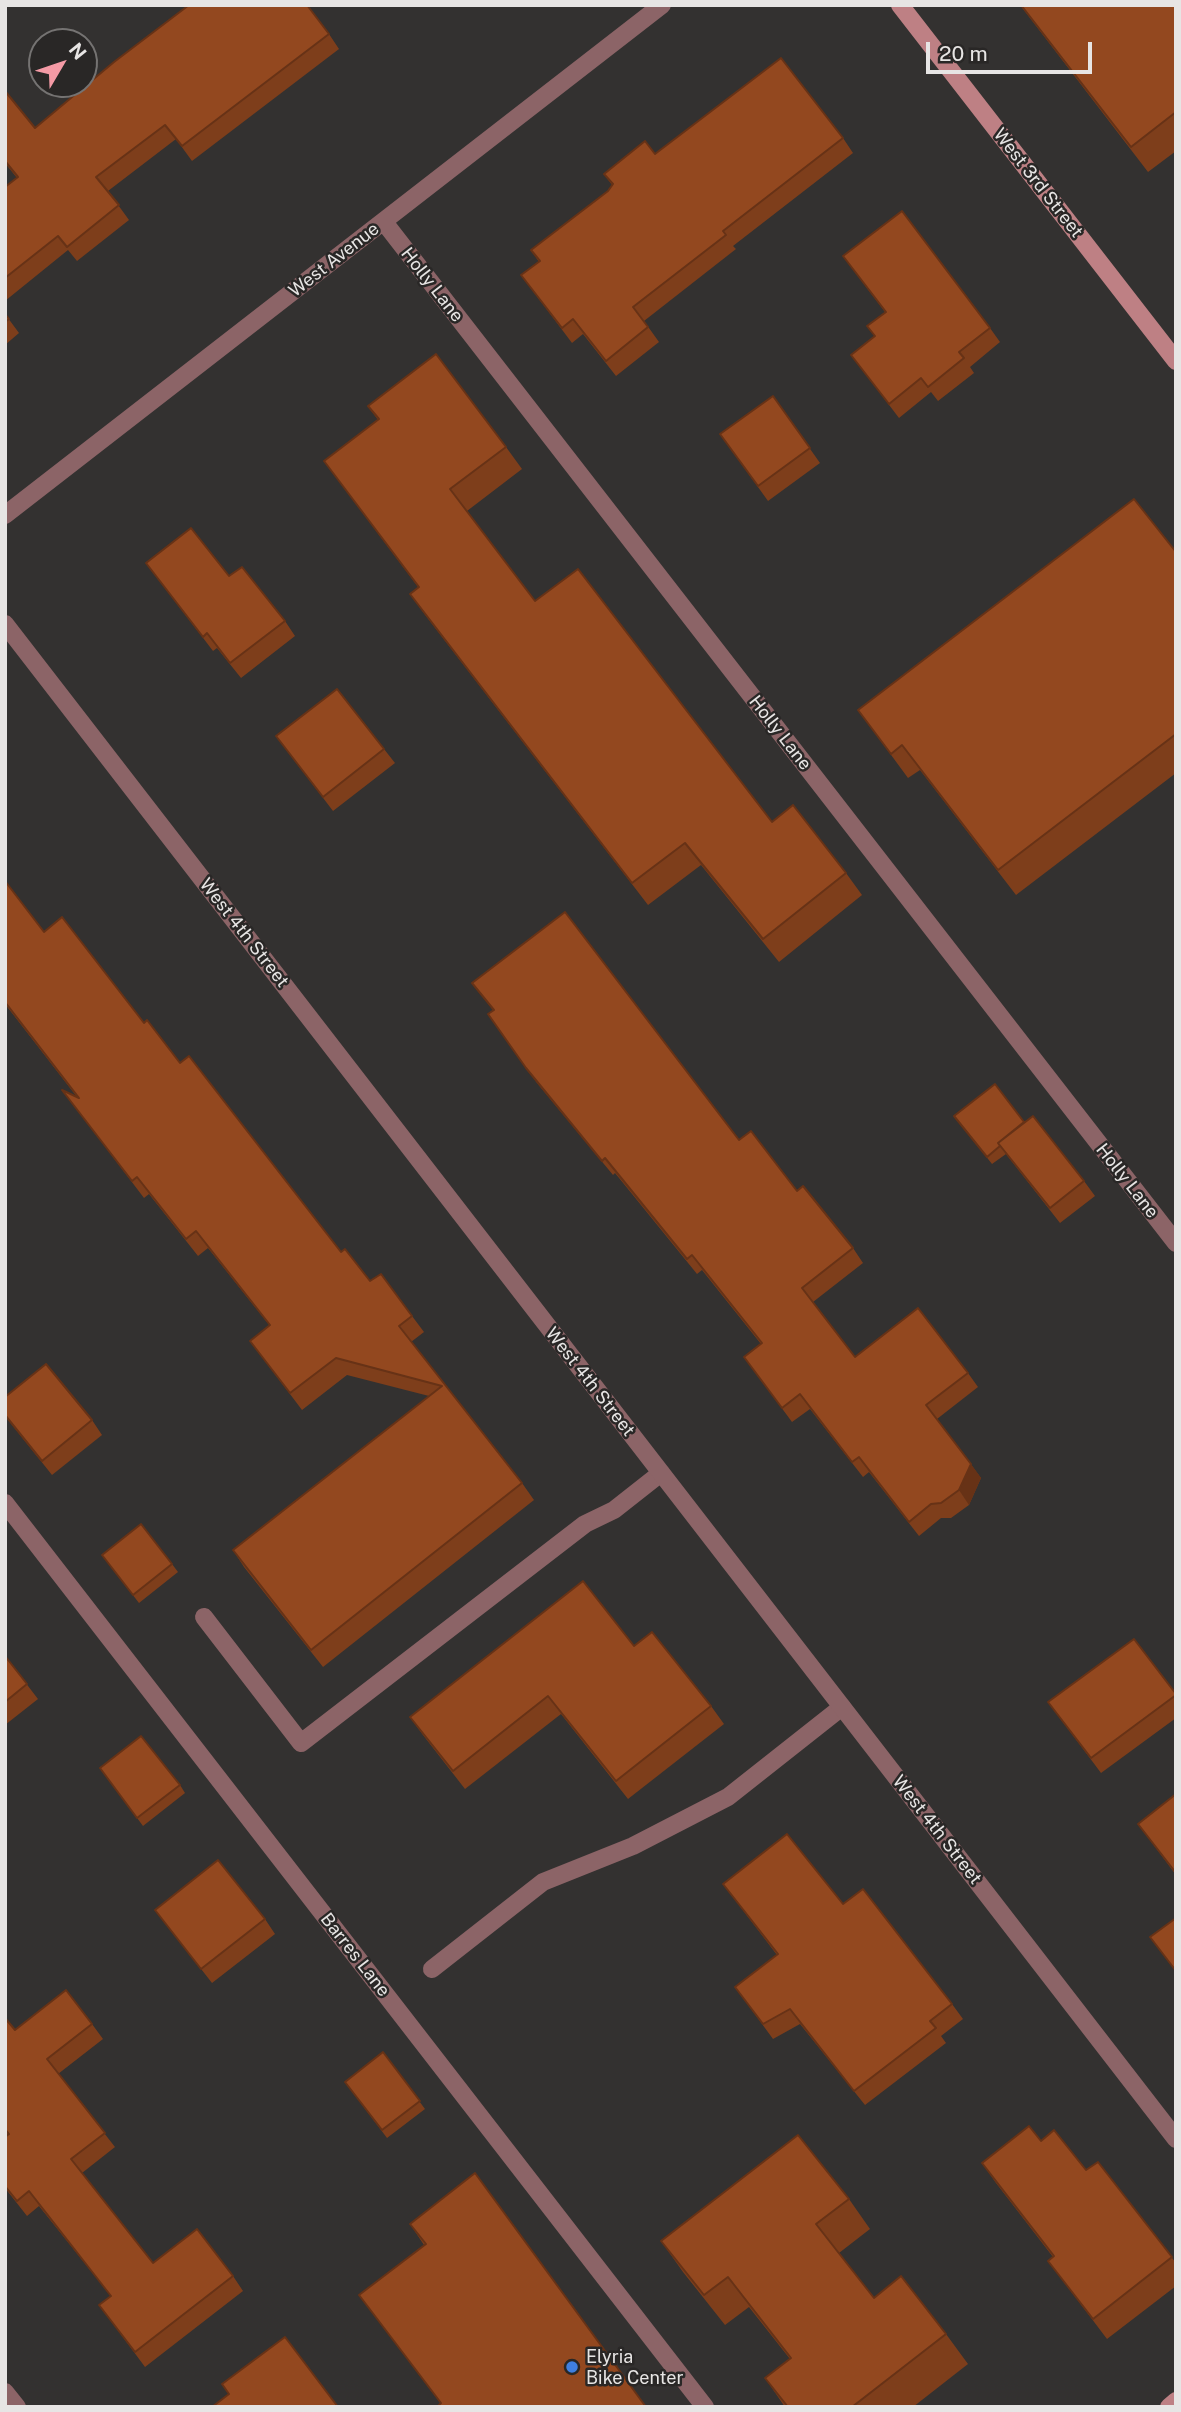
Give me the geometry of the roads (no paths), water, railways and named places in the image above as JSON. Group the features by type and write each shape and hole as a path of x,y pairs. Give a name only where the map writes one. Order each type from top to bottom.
{"main road":[{"name":"West 3rd Street","path":"900,5 1176,361"},
{"path":"1169,2407 1176,2402"}],"street":[{"name":"West Avenue","path":"5,514 662,5"},
{"name":"Holly Lane","path":"384,222 1176,1243"},
{"name":"West 4th Street","path":"5,624 1176,2139"},
{"path":"204,1617 301,1742 585,1524 614,1510 661,1473"},
{"name":"Barres Lane","path":"5,1503 705,2407"},
{"path":"432,1969 543,1882 633,1846 728,1797 842,1707"},
{"path":"5,2392 16,2407"}],"place":[{"name":"Elyria Bike Center","path":"572,2367"}]}
